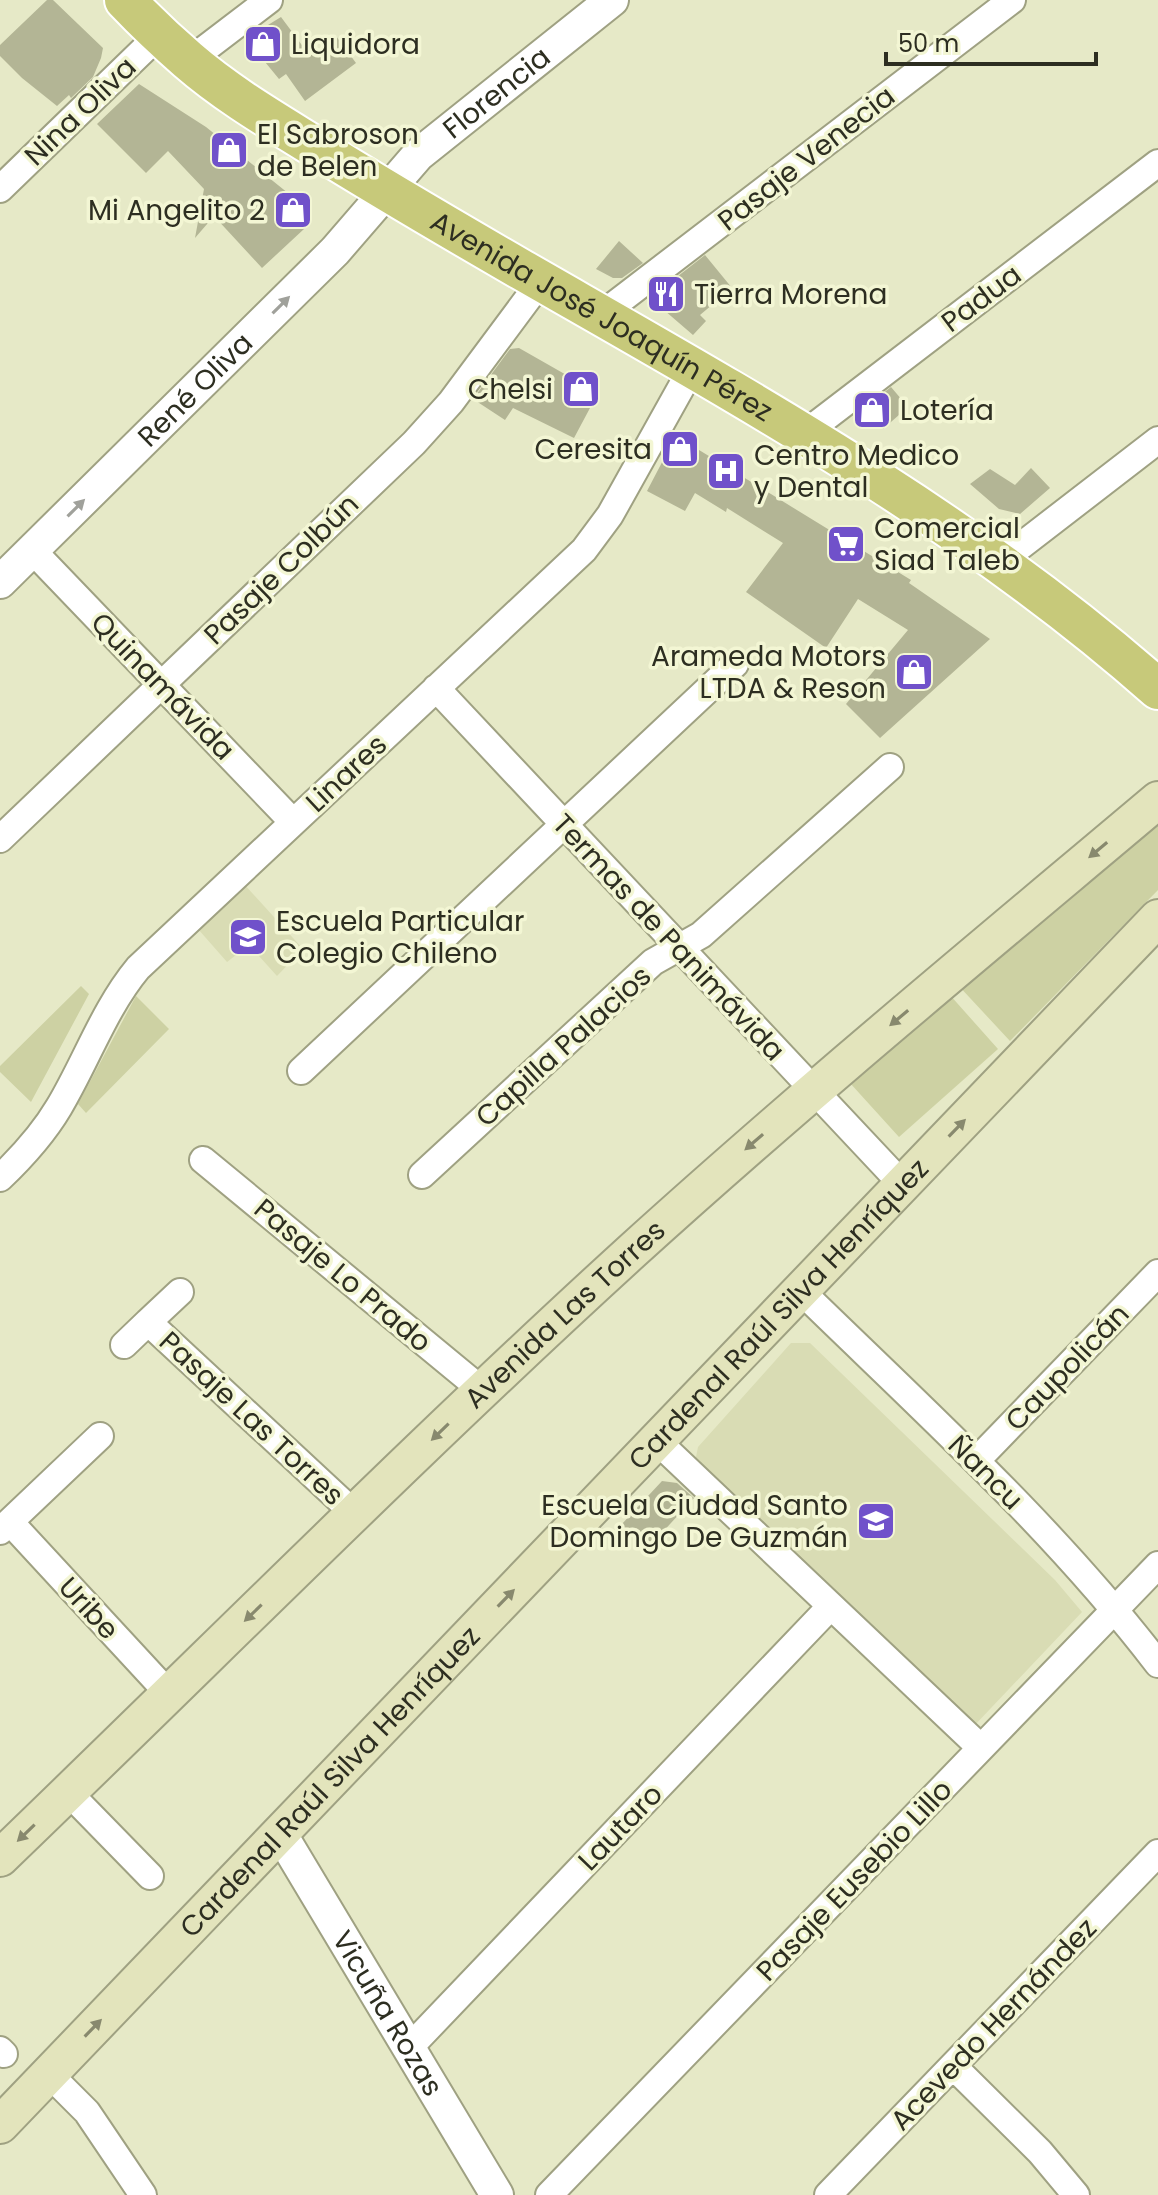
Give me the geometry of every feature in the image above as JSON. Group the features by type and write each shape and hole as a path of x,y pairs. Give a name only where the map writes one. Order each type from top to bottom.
{"main road":[{"name":"Avenida José Joaquín Pérez","path":"125,0 189,61 260,113 386,191 692,368 924,508 1064,610 1158,689"},
{"name":"Avenida Las Torres","path":"0,1858 483,1391 642,1242 813,1090 1158,800"},
{"name":"Cardenal Raúl Silva Henríquez","path":"0,2125 1158,918"}],"street":[{"path":"189,61 269,0"},
{"name":"Florencia","path":"386,191 428,145 612,0"},
{"name":"Pasaje Venecia","path":"601,315 1012,0"},
{"name":"Nina Oliva","path":"0,189 160,34"},
{"name":"Padua","path":"804,434 1158,163"},
{"name":"René Oliva","path":"0,582 335,251 386,191"},
{"name":"Pasaje Colbún","path":"0,839 414,443 451,402 541,281"},
{"name":"Linares","path":"0,1178 28,1150 58,1110 119,995 138,968 569,565 598,533 692,368"},
{"path":"1000,562 1158,440"},
{"name":"Quinamávida","path":"33,551 293,822"},
{"path":"301,1071 735,664"},
{"name":"Termas de Panimávida","path":"436,688 903,1185"},
{"name":"Capilla Palacios","path":"422,1175 653,962 701,935 890,767"},
{"name":"Pasaje Lo Prado","path":"203,1160 483,1391"},
{"name":"Caupolicán","path":"976,1461 1158,1273"},
{"name":"Ñancu","path":"801,1291 1053,1539 1116,1609 1158,1664"},
{"name":"Pasaje Las Torres","path":"124,1345 180,1292"},
{"name":"Pasaje Las Torres","path":"148,1322 355,1514"},
{"path":"5,1526 100,1436"},
{"path":"657,1441 981,1748"},
{"name":"Uribe","path":"5,1526 169,1694"},
{"name":"Pasaje Eusebio Lillo","path":"549,2195 1158,1565"},
{"name":"Lautaro","path":"409,2048 831,1606"},
{"path":"68,1792 150,1876"},
{"name":"Vicuña Rozas","path":"280,1833 497,2195"},
{"name":"Acevedo Hernández","path":"828,2195 1158,1853"},
{"path":"953,2066 1040,2152 1076,2195"},
{"path":"49,2074 87,2112 143,2195"}],"shaded area":[{"path":"1158,817 1158,890 1010,1041 957,984"},
{"name":"Escuela Particular Colegio Chileno","path":"243,883 303,949 277,976 249,945 227,962 198,929"},
{"path":"81,986 89,994 31,1102 0,1072 0,1066"},
{"path":"949,994 998,1049 899,1137 850,1083"},
{"path":"136,996 169,1029 86,1113 78,1104"},
{"name":"Escuela Ciudad Santo Domingo De Guzmán","path":"791,1343 810,1343 1055,1580 1082,1612 973,1727 695,1462 698,1447"}],"building":[{"path":"47,0 53,0 103,48 93,77 71,98 69,95 57,106 0,56 0,45"},
{"path":"281,17 310,56 336,36 356,63 305,101 286,74 279,79 256,51 255,33"},
{"path":"139,84 206,127 309,210 304,229 262,268 214,216 195,238 204,189 168,151 146,173 97,124"},
{"path":"619,241 643,263 622,278 613,278 596,269"},
{"path":"705,255 732,288 700,315 706,321 693,335 650,298"},
{"path":"519,348 598,393 574,438 513,408 505,420 473,399 510,349"},
{"path":"891,387 908,407 883,429 864,408"},
{"path":"686,442 911,580 909,583 990,639 880,738 846,704 908,630 858,599 826,648 746,592 783,543 727,508 726,512 695,493 685,511 647,491 670,447"},
{"path":"1031,468 1050,488 1020,514 999,509 970,484 990,469 1015,485"},
{"path":"662,1481 677,1483 694,1498 647,1549 621,1525"}],"place":[{"name":"Liquidora","path":"263,44"},
{"name":"El Sabroson de Belen","path":"229,150"},
{"name":"Mi Angelito 2","path":"293,210"},
{"name":"Tierra Morena","path":"666,294"},
{"name":"Chelsi","path":"581,389"},
{"name":"Lotería","path":"872,410"},
{"name":"Ceresita","path":"680,449"},
{"name":"Centro Medico y Dental","path":"726,471"},
{"name":"Comercial Siad Taleb","path":"846,544"},
{"name":"Arameda Motors LTDA & Reson","path":"914,672"},
{"name":"Escuela Particular Colegio Chileno","path":"248,937"},
{"name":"Escuela Ciudad Santo Domingo De Guzmán","path":"876,1521"}]}
